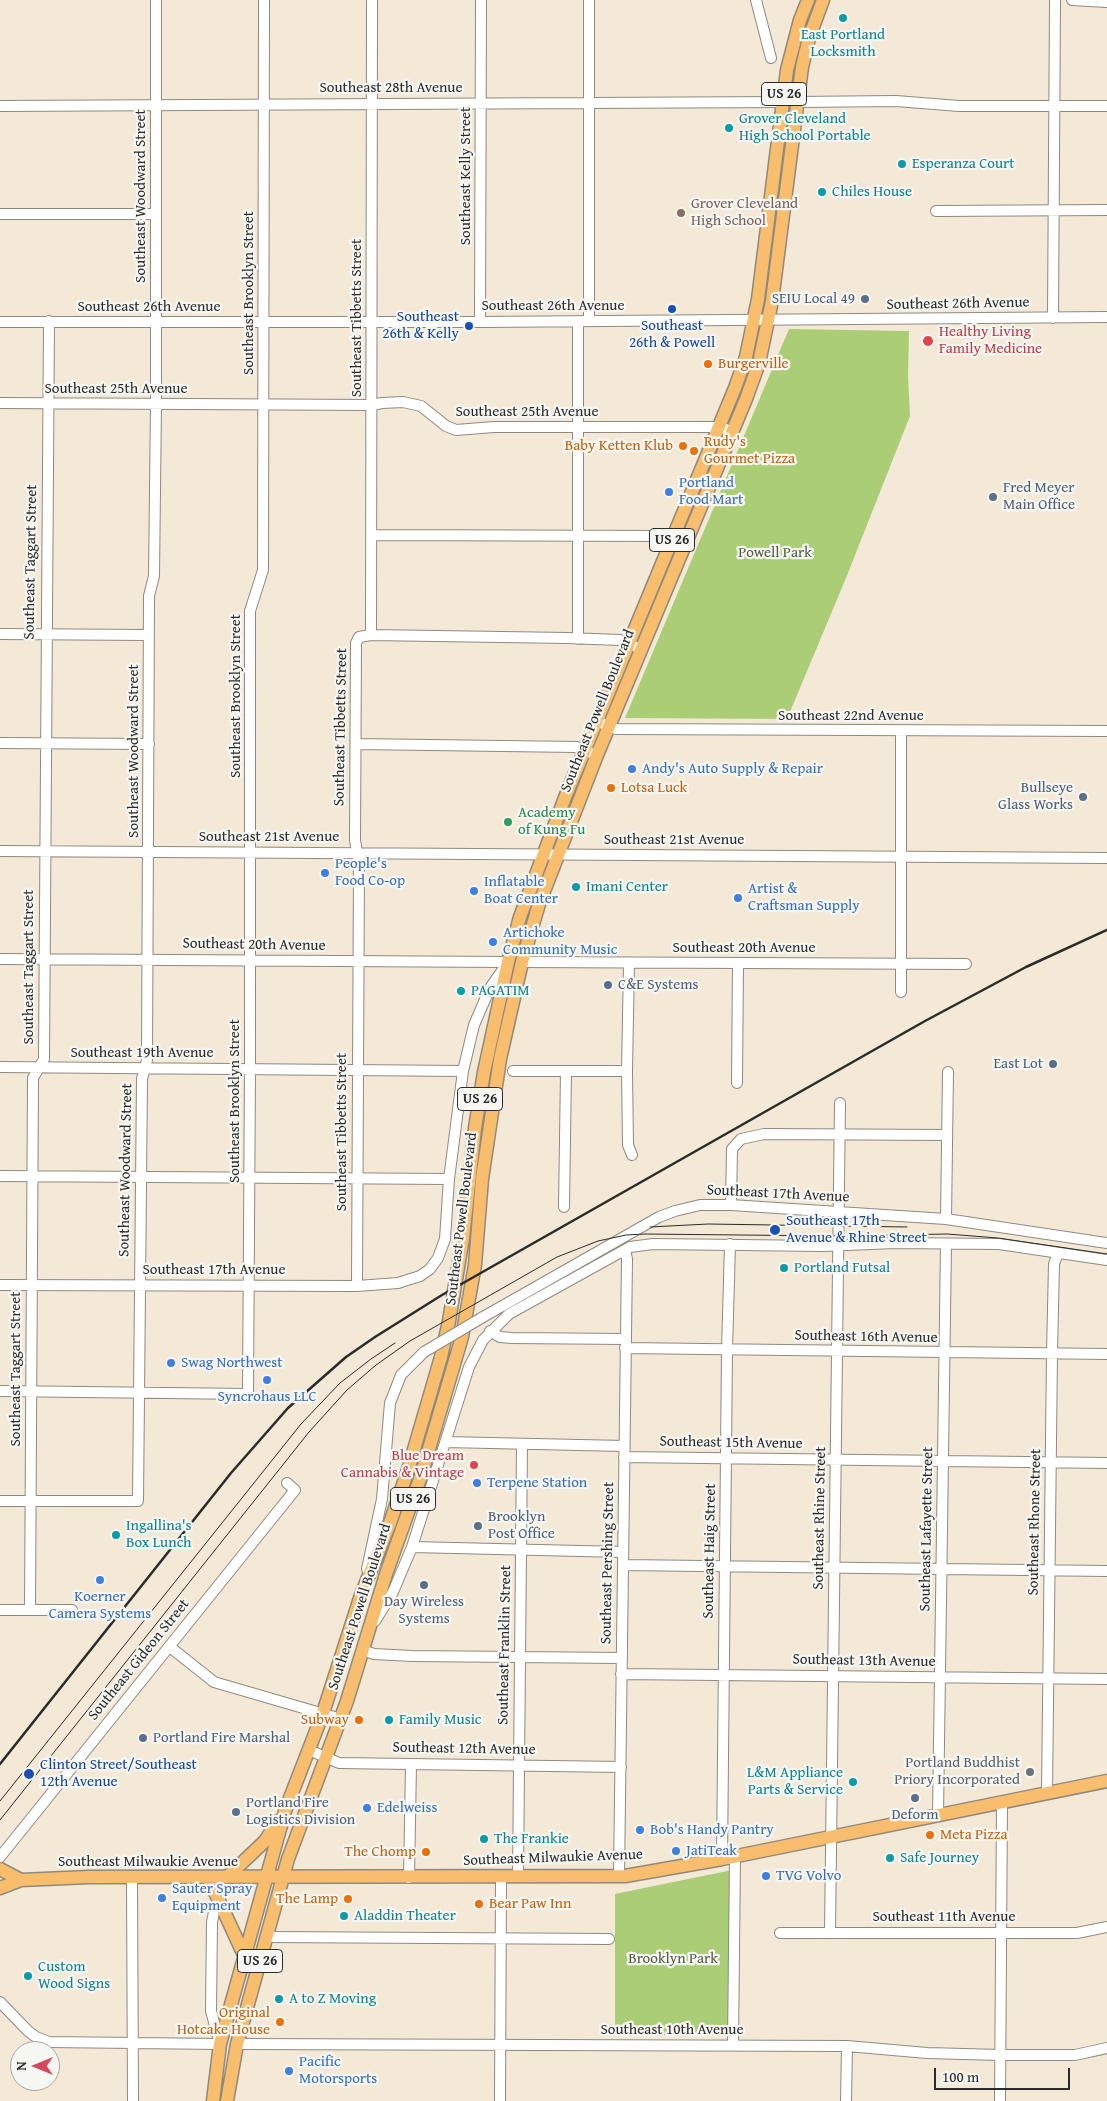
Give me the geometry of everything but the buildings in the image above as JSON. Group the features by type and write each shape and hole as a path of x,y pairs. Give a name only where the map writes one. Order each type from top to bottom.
{"main road":[{"name":"Southeast Powell Boulevard","path":"213,2101 220,2044 285,1811 323,1713 361,1595 390,1523 408,1470 445,1339 463,1238 475,1128 484,1072 508,962 520,917 542,855 584,750 744,364 755,318 792,47 808,0"},
{"name":"Southeast Powell Boulevard","path":"227,2101 237,2044 294,1842 327,1758 412,1505 464,1329 475,1265 482,1179 495,1090 522,962 539,904 597,755 759,363 770,318 805,52 823,0"},
{"name":"Southeast Milwaukie Avenue","path":"20,1880 132,1877 409,1878 619,1876 735,1856 1107,1781"},
{"path":"227,1877 265,1842 285,1811"},
{"path":"0,1868 20,1880"},
{"path":"208,1877 244,1955"},
{"path":"0,1888 20,1880"},
{"path":"225,2028 237,2044"},
{"path":"220,2044 233,2063"}],"street":[{"name":"Southeast Woodward Street","path":"30,1501 138,1501 140,1176 142,1079 147,1060 149,596 154,576 156,0"},
{"name":"Southeast Brooklyn Street","path":"140,1393 248,1394 250,610 263,570 264,0"},
{"name":"Southeast Tibbetts Street","path":"357,1286 358,961 357,853 355,840 356,643 359,637 371,635 372,0"},
{"name":"Southeast Kelly Street","path":"480,322 481,0"},
{"path":"589,0 589,321"},
{"path":"756,0 771,58"},
{"path":"1053,318 1055,0"},
{"path":"1072,0 1107,2"},
{"path":"798,102 896,101 959,106 1107,106"},
{"name":"Southeast 28th Avenue","path":"0,106 783,102"},
{"path":"936,211 1107,210"},
{"path":"0,214 156,214"},
{"name":"Southeast 26th Avenue","path":"0,322 480,322 755,318 887,320 1107,317"},
{"name":"Southeast Taggart Street","path":"30,1610 33,1078 44,1059 45,635 49,321"},
{"path":"578,321 578,639"},
{"name":"Southeast 25th Avenue","path":"0,403 372,405 382,402 416,404 446,426 456,430 494,427 719,427 732,432"},
{"path":"372,535 665,536 686,542"},
{"path":"0,634 149,635"},
{"path":"371,635 620,640 641,649"},
{"name":"Southeast 22nd Avenue","path":"596,722 616,729 1107,730"},
{"path":"901,731 902,992"},
{"path":"0,742 149,744"},
{"path":"356,744 577,747 597,755"},
{"name":"Southeast 21st Avenue","path":"0,851 1107,858"},
{"name":"Southeast 20th Avenue","path":"0,959 508,962"},
{"path":"0,1176 249,1176 450,1179 463,1071 474,1025 485,997 508,962"},
{"name":"Southeast 20th Avenue","path":"522,962 966,964"},
{"path":"629,963 628,1145 632,1155"},
{"path":"737,1084 738,963"},
{"name":"Southeast 19th Avenue","path":"0,1067 463,1071"},
{"path":"513,1071 627,1071"},
{"path":"564,1207 566,1071"},
{"path":"946,1218 948,1072"},
{"name":"Southeast Rhine Street","path":"830,1933 840,1103"},
{"path":"731,1205 732,1149 738,1141 764,1134 947,1135"},
{"name":"Southeast 17th Avenue","path":"0,1284 357,1286 398,1284 413,1280 426,1273 438,1258 445,1239 450,1179"},
{"name":"Southeast 17th Avenue","path":"361,1595 382,1499 390,1403 400,1376 424,1352 659,1217 690,1207 731,1205 946,1218 1107,1243"},
{"path":"621,1658 374,1654 364,1644 392,1592 412,1547 478,1347 503,1318 624,1250 643,1244 837,1246 895,1243 1011,1245 1107,1260"},
{"name":"Southeast Haig Street","path":"722,1858 726,1350 730,1244"},
{"name":"Southeast Lafayette Street","path":"938,1815 946,1244"},
{"name":"Southeast Pershing Street","path":"619,1876 627,1259 624,1250"},
{"name":"Southeast Rhone Street","path":"1047,1793 1052,1353 1054,1264 1058,1253"},
{"name":"Southeast 16th Avenue","path":"490,1331 500,1337 512,1338 726,1350 1107,1354"},
{"path":"0,1391 140,1393"},
{"name":"Southeast 15th Avenue","path":"446,1442 522,1444 726,1458 1107,1463"},
{"name":"Southeast Franklin Street","path":"518,1877 522,1444"},
{"name":"Southeast Gideon Street","path":"0,1857 295,1490 287,1483"},
{"path":"0,1501 30,1501"},
{"path":"412,1547 623,1552"},
{"path":"623,1565 1107,1571"},
{"path":"0,1610 72,1610"},
{"path":"170,1647 214,1682 341,1718"},
{"name":"Southeast 13th Avenue","path":"621,1674 1107,1679"},
{"name":"Southeast 12th Avenue","path":"309,1750 339,1763 621,1767"},
{"path":"409,1878 411,1764"},
{"path":"1000,2101 1002,1802"},
{"path":"733,2045 735,1856"},
{"path":"132,1877 133,2101"},
{"path":"500,2101 501,1877"},
{"path":"0,2002 24,2028 42,2040 57,2043 220,2044 211,2011 212,1922 214,1912 220,1900"},
{"name":"Southeast 11th Avenue","path":"780,1933 1077,1934 1107,1928"},
{"path":"267,1938 609,1939"},
{"name":"Southeast 10th Avenue","path":"237,2044 847,2046 927,2053 1000,2055 1075,2055 1107,2048"},
{"path":"846,2101 847,2046"}],"green space":[{"name":"Powell Park","path":"789,329 909,331 908,376 910,416 846,578 787,719 625,718"},
{"name":"Brooklyn Park","path":"732,1870 729,2035 615,2035 615,1894"}],"tram line":[{"path":"650,1227 708,1224 907,1227"},
{"path":"0,1820 309,1432 347,1390 376,1365 410,1341 557,1257 598,1241 626,1235 645,1234 837,1236 947,1234 998,1238 1107,1254"},
{"path":"0,1801 301,1424 340,1383 395,1343"}],"railway":[{"path":"0,1764 231,1473 288,1408 346,1357 442,1295 925,1021 1026,967 1107,930"}],"place":[{"name":"East Portland Locksmith","path":"843,18"},
{"name":"Grover Cleveland High School Portable","path":"729,128"},
{"name":"Esperanza Court","path":"902,164"},
{"name":"Chiles House","path":"822,192"},
{"name":"Grover Cleveland High School","path":"681,213"},
{"name":"SEIU Local 49","path":"865,299"},
{"name":"Southeast 26th & Powell","path":"672,309"},
{"name":"Southeast 26th & Kelly","path":"469,326"},
{"name":"Healthy Living Family Medicine","path":"928,341"},
{"name":"Burgerville","path":"708,364"},
{"name":"Baby Ketten Klub","path":"683,446"},
{"name":"Rudy's Gourmet Pizza","path":"694,451"},
{"name":"Portland Food Mart","path":"669,492"},
{"name":"Fred Meyer Main Office","path":"993,497"},
{"name":"Andy's Auto Supply & Repair","path":"632,769"},
{"name":"Lotsa Luck","path":"611,788"},
{"name":"Bullseye Glass Works","path":"1083,797"},
{"name":"Academy of Kung Fu","path":"508,822"},
{"name":"People's Food Co-op","path":"325,873"},
{"name":"Imani Center","path":"576,887"},
{"name":"Inflatable Boat Center","path":"474,891"},
{"name":"Artist & Craftsman Supply","path":"738,898"},
{"name":"Artichoke Community Music","path":"493,942"},
{"name":"C&E Systems","path":"608,985"},
{"name":"PAGATIM","path":"461,991"},
{"name":"East Lot","path":"1053,1064"},
{"name":"Southeast 17th Avenue & Rhine Street","path":"775,1230"},
{"name":"Portland Futsal","path":"784,1268"},
{"name":"Swag Northwest","path":"171,1363"},
{"name":"Syncrohaus LLC","path":"267,1380"},
{"name":"Blue Dream Cannabis & Vintage","path":"474,1465"},
{"name":"Terpene Station","path":"477,1483"},
{"name":"Brooklyn Post Office","path":"478,1526"},
{"name":"Ingallina's Box Lunch","path":"116,1535"},
{"name":"Koerner Camera Systems","path":"100,1580"},
{"name":"Day Wireless Systems","path":"424,1585"},
{"name":"Subway","path":"359,1720"},
{"name":"Family Music","path":"389,1720"},
{"name":"Portland Fire Marshal","path":"143,1738"},
{"name":"Portland Buddhist Priory Incorporated","path":"1030,1772"},
{"name":"Clinton Street/Southeast 12th Avenue","path":"29,1774"},
{"name":"L&M Appliance Parts & Service","path":"853,1782"},
{"name":"Deform","path":"915,1798"},
{"name":"Edelweiss","path":"367,1808"},
{"name":"Portland Fire Logistics Division","path":"236,1812"},
{"name":"Bob's Handy Pantry","path":"640,1830"},
{"name":"Meta Pizza","path":"930,1835"},
{"name":"The Frankie","path":"484,1839"},
{"name":"JatiTeak","path":"676,1851"},
{"name":"The Chomp","path":"426,1852"},
{"name":"Safe Journey","path":"890,1858"},
{"name":"TVG Volvo","path":"766,1876"},
{"name":"Sauter Spray Equipment","path":"162,1898"},
{"name":"The Lamp","path":"348,1899"},
{"name":"Bear Paw Inn","path":"479,1904"},
{"name":"Aladdin Theater","path":"344,1916"},
{"name":"Custom Wood Signs","path":"28,1976"},
{"name":"A to Z Moving","path":"279,1999"},
{"name":"Original Hotcake House","path":"280,2022"},
{"name":"Pacific Motorsports","path":"289,2071"}]}
